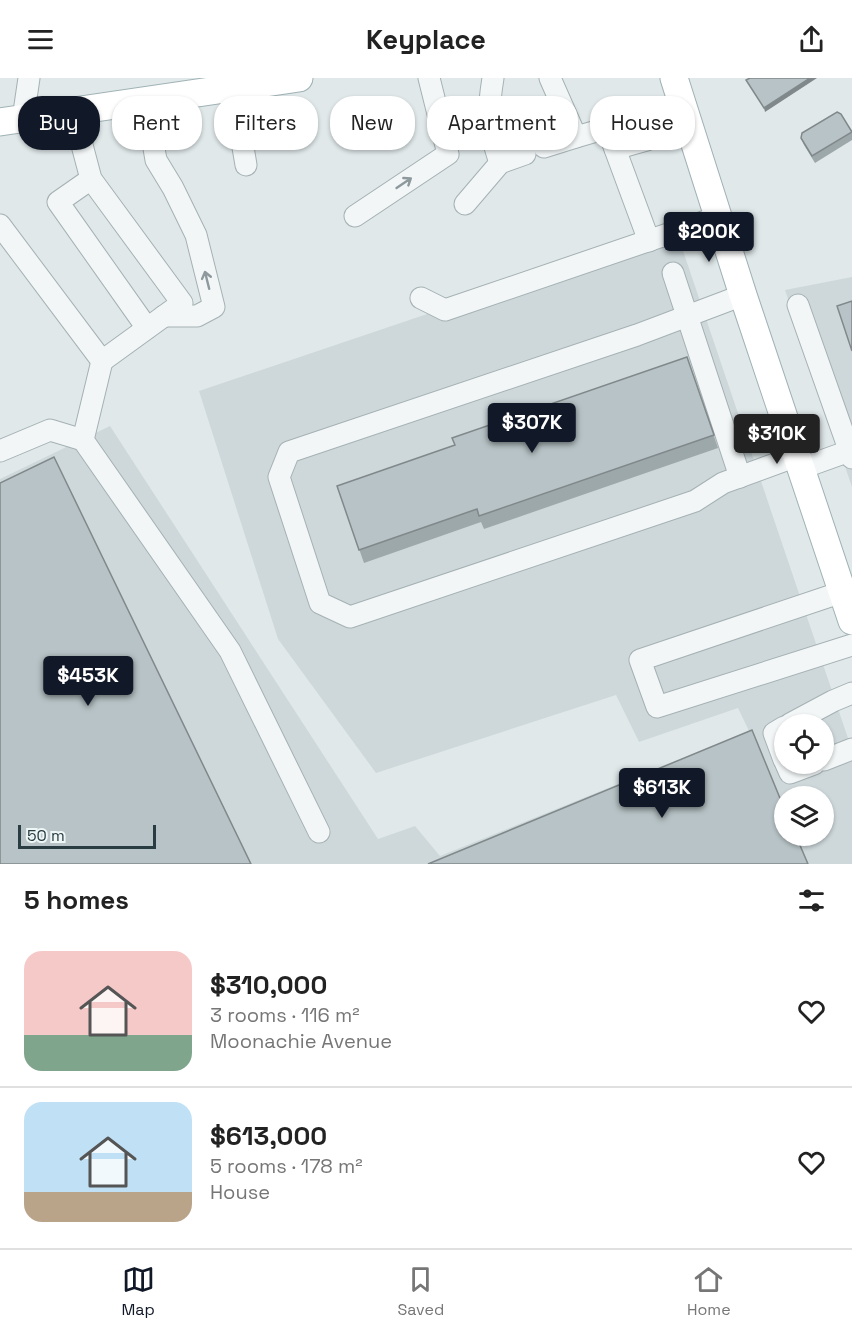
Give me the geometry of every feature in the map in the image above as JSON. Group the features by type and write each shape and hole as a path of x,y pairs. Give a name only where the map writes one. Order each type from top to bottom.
{"main road":[{"path":"100,106 164,92 233,88 299,78"},
{"path":"674,78 680,96"},
{"path":"695,144 743,295 852,619"}],"lane":[{"path":"11,120 29,78"},
{"path":"355,216 448,154 429,78"},
{"path":"493,78 488,110 489,132 500,163"},
{"path":"550,78 558,96"},
{"path":"233,88 246,165"},
{"path":"164,92 156,160 173,188 196,235 214,307 197,316 165,316"},
{"path":"83,150 91,179 182,303 102,361 83,440"},
{"path":"465,204 500,163 535,150"},
{"path":"615,150 649,241"},
{"path":"91,179 58,202 147,328"},
{"path":"421,298 445,310 718,217"},
{"path":"0,225 102,361"},
{"path":"673,273 740,477"},
{"path":"743,295 614,343 289,452 279,477 320,603 350,617 694,501 723,483 740,477 799,462 851,453 798,305"},
{"path":"0,451 50,430 83,440 230,651 319,832"},
{"path":"843,592 640,660 657,707 852,645"},
{"path":"808,714 852,693"},
{"path":"834,756 852,749"}],"shaded area":[{"path":"676,230 852,750 852,864 0,864 0,479 110,426 378,839 415,826 440,856 749,731 738,708 639,742 616,695 376,773 278,639 199,391"},
{"path":"852,277 852,487 785,290"}],"building":[{"path":"750,78 810,78 764,108 746,80"},
{"path":"837,112 841,114 852,132 812,156 801,138 802,133"},
{"path":"852,301 852,351 837,306"},
{"path":"687,357 714,435 479,516 477,509 359,550 337,486 455,445 452,438"},
{"path":"54,457 251,864 0,864 0,483"},
{"path":"752,730 775,786 774,846 800,846 808,864 428,864"}]}
